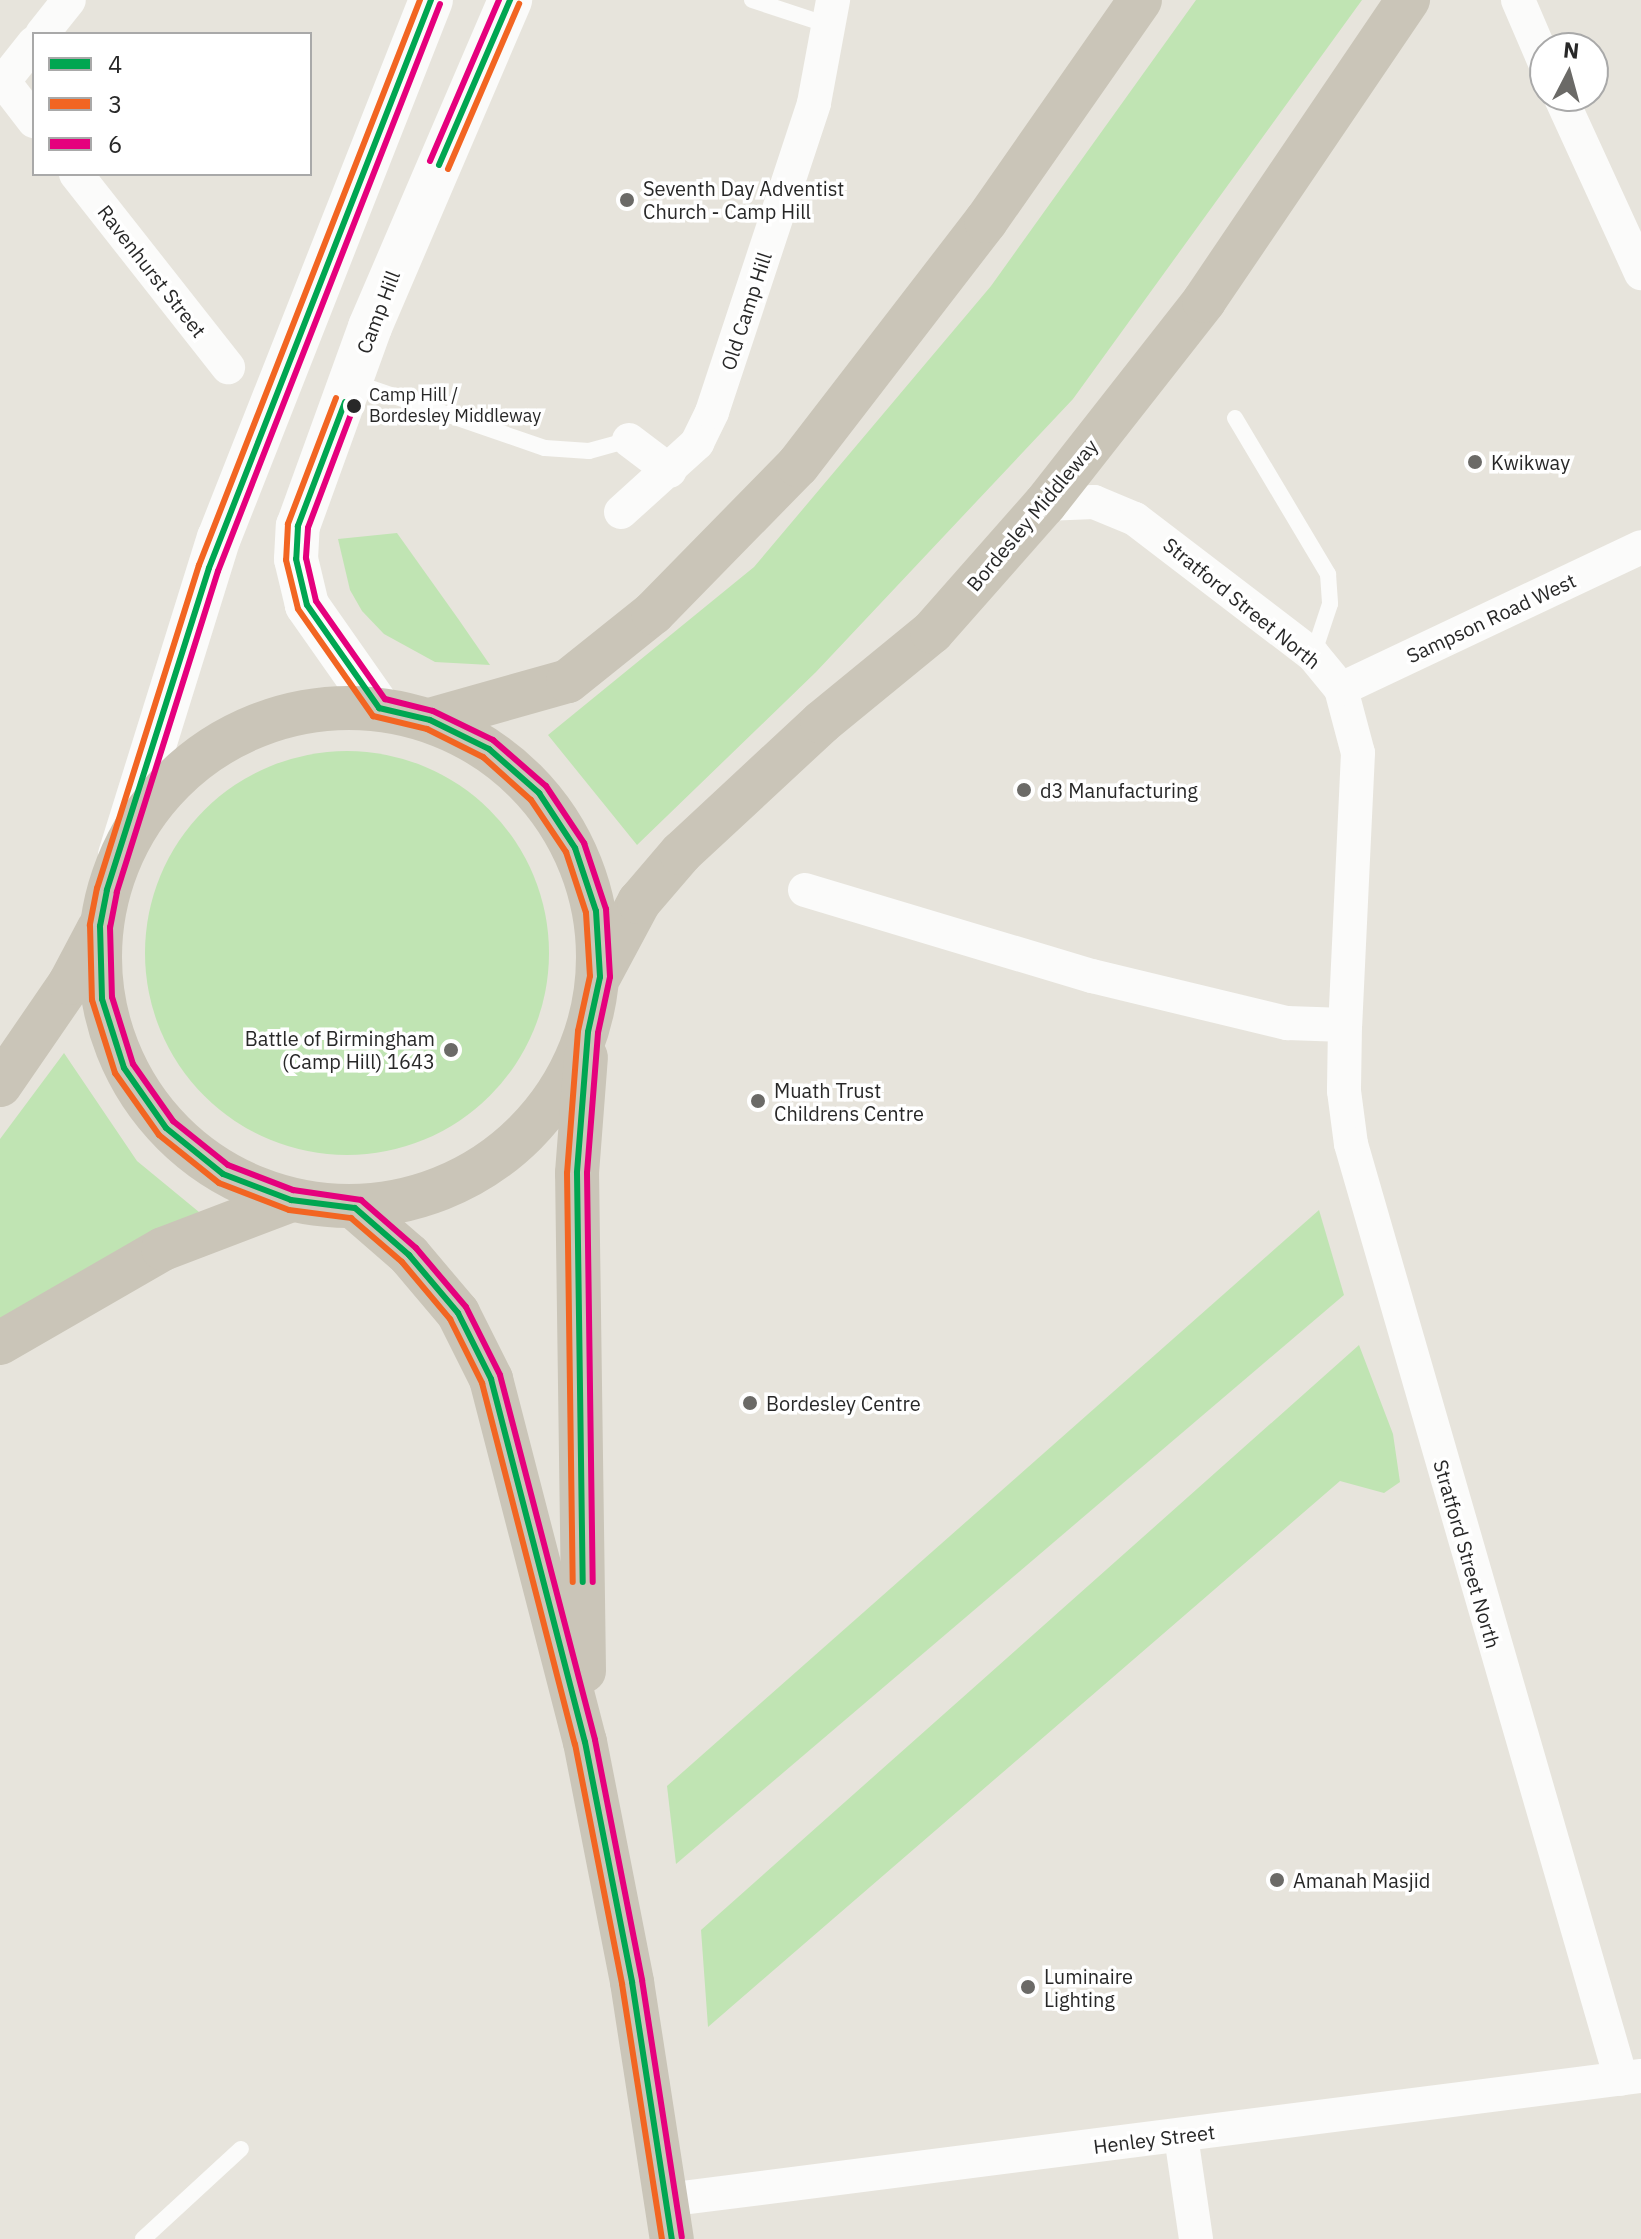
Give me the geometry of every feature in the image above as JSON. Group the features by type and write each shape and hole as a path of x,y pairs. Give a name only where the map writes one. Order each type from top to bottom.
{"highway":[{"path":"430,720 568,681 653,613 798,465 986,221 1140,0"},
{"name":"Bordesley Middleway","path":"600,977 639,902 681,853 822,722 932,632 1045,504 1204,301 1408,0"},
{"path":"0,1085 70,983 100,926 120,855 142,816 171,781 219,744 288,715 334,707 379,708 430,720 489,749 539,793 575,848 596,911 600,977 588,1032 577,1173 585,1742"},
{"path":"100,926 102,999 133,1080 166,1128 223,1174 291,1200 355,1208 431,1193 500,1158 554,1102 588,1032"},
{"path":"0,1343 163,1249 291,1200"},
{"path":"355,1208 409,1255 458,1313 491,1379 585,1742 669,2219"}],"main road":[{"path":"120,855 219,538 431,0"},
{"name":"Camp Hill","path":"379,708 307,605 296,559 298,526 353,382 370,327 510,0"}],"street":[{"path":"44,32 69,0"},
{"path":"1518,0 1532,32"},
{"name":"Old Camp Hill","path":"621,512 670,471 697,443 712,412 814,103 830,13"},
{"path":"32,45 2,80 32,118"},
{"path":"1567,112 1641,273"},
{"name":"Ravenhurst Street","path":"78,176 228,367"},
{"path":"629,440 670,471"},
{"name":"Stratford Street North","path":"1045,504 1094,502 1135,519 1313,655 1341,689 1358,753 1345,1025 1344,1091 1351,1144 1631,2077"},
{"name":"Sampson Road West","path":"1341,689 1641,547"},
{"path":"805,890 1092,976 1287,1023 1345,1025"},
{"name":"Henley Street","path":"669,2219 1181,2136 1631,2077"},
{"path":"1181,2136 1196,2239"}],"lane":[{"path":"752,0 830,13"},
{"path":"353,382 545,448 589,451 629,440"},
{"path":"1235,418 1328,574 1330,604 1313,655"},
{"path":"143,2239 241,2149"}],"green space":[{"path":"1196,0 1362,0 1073,399 816,672 637,845 548,735 754,567 991,286"},
{"path":"397,533 490,665 435,662 384,634 362,611 350,590 338,539"},
{"path":"347,751 386,755 424,767 459,785 490,810 515,841 533,876 545,914 549,953 545,992 533,1030 515,1065 490,1096 459,1121 424,1139 386,1151 347,1155 308,1151 270,1139 235,1121 204,1096 179,1065 161,1030 149,992 145,953 149,914 161,876 179,841 204,810 235,785 270,767 308,755"},
{"path":"64,1053 137,1161 199,1212 0,1320 0,1139"},
{"path":"1319,1210 1344,1295 676,1864 667,1786"},
{"path":"1359,1345 1393,1434 1400,1482 1384,1493 1340,1481 708,2027 701,1930"}],"transit line":[{"name":"3","path":"420,0 199,565 97,888 90,925 92,1000 115,1073 159,1135 219,1183 289,1210 351,1218 402,1262 450,1319 482,1383 575,1744 622,1984 662,2239"},
{"name":"4","path":"431,0 209,568 107,890 100,926 102,999 124,1068 166,1128 223,1174 291,1200 355,1208 409,1255 458,1313 491,1379 585,1742 632,1982 672,2239"},
{"name":"6","path":"430,161 499,0"},
{"name":"4","path":"439,165 510,0"},
{"name":"6","path":"440,4 218,571 117,892 110,927 112,997 133,1064 173,1121 228,1165 293,1190 361,1200 416,1248 466,1307 500,1375 595,1740 642,1980 682,2237"},
{"name":"3","path":"448,169 519,4"},
{"name":"3","path":"336,398 288,524 286,560 298,609 373,716 427,729 483,757 531,800 566,852 586,913 590,976 578,1031 567,1173 573,1582"},
{"name":"4","path":"345,402 298,526 296,559 307,605 379,708 430,720 489,749 539,793 575,848 596,911 600,977 588,1032 577,1173 583,1582"},
{"name":"6","path":"354,406 308,528 306,558 316,601 385,699 433,711 493,740 546,786 584,843 606,909 610,977 598,1033 587,1173 593,1582"}],"place":[{"name":"Seventh Day Adventist Church - Camp Hill","path":"627,200"},
{"name":"Camp Hill / Bordesley Middleway","path":"354,406"},
{"name":"Kwikway","path":"1475,462"},
{"name":"d3 Manufacturing","path":"1024,790"},
{"name":"Battle of Birmingham (Camp Hill) 1643","path":"451,1050"},
{"name":"Muath Trust Childrens Centre","path":"758,1101"},
{"name":"Bordesley Centre","path":"750,1403"},
{"name":"Amanah Masjid","path":"1277,1880"},
{"name":"Luminaire Lighting","path":"1028,1987"}]}
